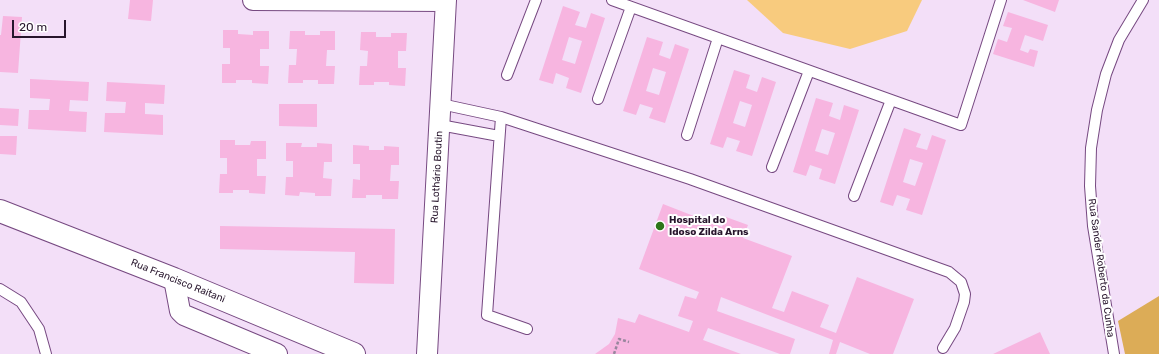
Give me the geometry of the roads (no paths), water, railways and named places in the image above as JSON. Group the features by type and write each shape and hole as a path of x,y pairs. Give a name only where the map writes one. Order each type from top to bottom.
{"main road":[{"name":"Rua Francisco Raitani","path":"0,211 174,279 354,354"}],"street":[{"path":"253,0 446,0"},
{"name":"Rua Lothário Boutin","path":"427,354 446,0"},
{"path":"174,279 180,311 184,315 277,354"}],"lane":[{"path":"507,75 536,0"},
{"path":"612,0 961,125 1001,0"},
{"name":"Rua Sander Roberto da Cunha","path":"1114,354 1093,226 1090,186 1091,148 1097,110 1106,74 1119,40 1143,0"},
{"path":"598,99 631,7"},
{"path":"686,135 718,38"},
{"path":"772,166 809,71"},
{"path":"854,196 892,100"},
{"path":"441,104 501,117 690,179 948,272 961,282 965,294 955,328 943,348"},
{"path":"501,117 487,315 527,329"},
{"path":"440,125 499,136"},
{"path":"0,289 21,302 39,329 46,354"}],"place":[{"name":"Hospital do Idoso Zilda Arns","path":"660,226"}]}
